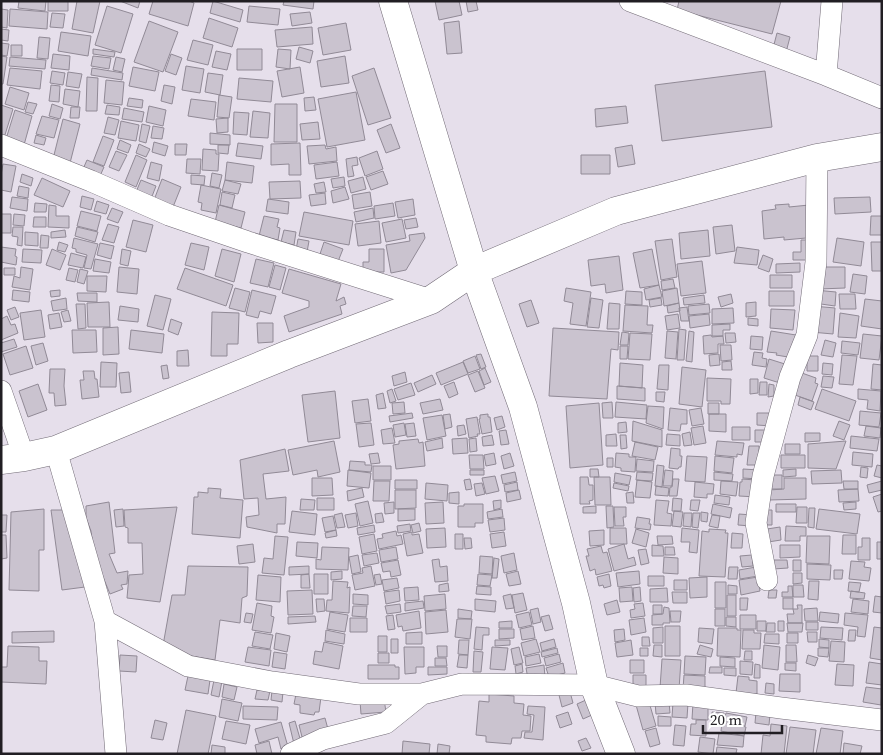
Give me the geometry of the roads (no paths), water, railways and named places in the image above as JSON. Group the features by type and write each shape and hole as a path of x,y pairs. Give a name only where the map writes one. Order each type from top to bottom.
{"main road":[{"path":"393,1 474,271 523,407 576,603 594,685 621,754"},
{"path":"13,458 56,450 289,354 431,300 474,271 616,211 817,158 882,147"}],"street":[{"path":"630,1 882,98"},
{"path":"826,75 832,1"},
{"path":"1,145 169,215 431,300"},
{"path":"768,580 756,523 763,476 780,413 790,377 807,335 816,262 817,158"},
{"path":"1,392 13,458"},
{"path":"56,450 105,621 116,754"},
{"path":"105,621 188,666 272,682 358,694 422,694 462,684 594,685 638,696 686,695 882,720"},
{"path":"291,754 323,739 386,723 422,694"}]}
